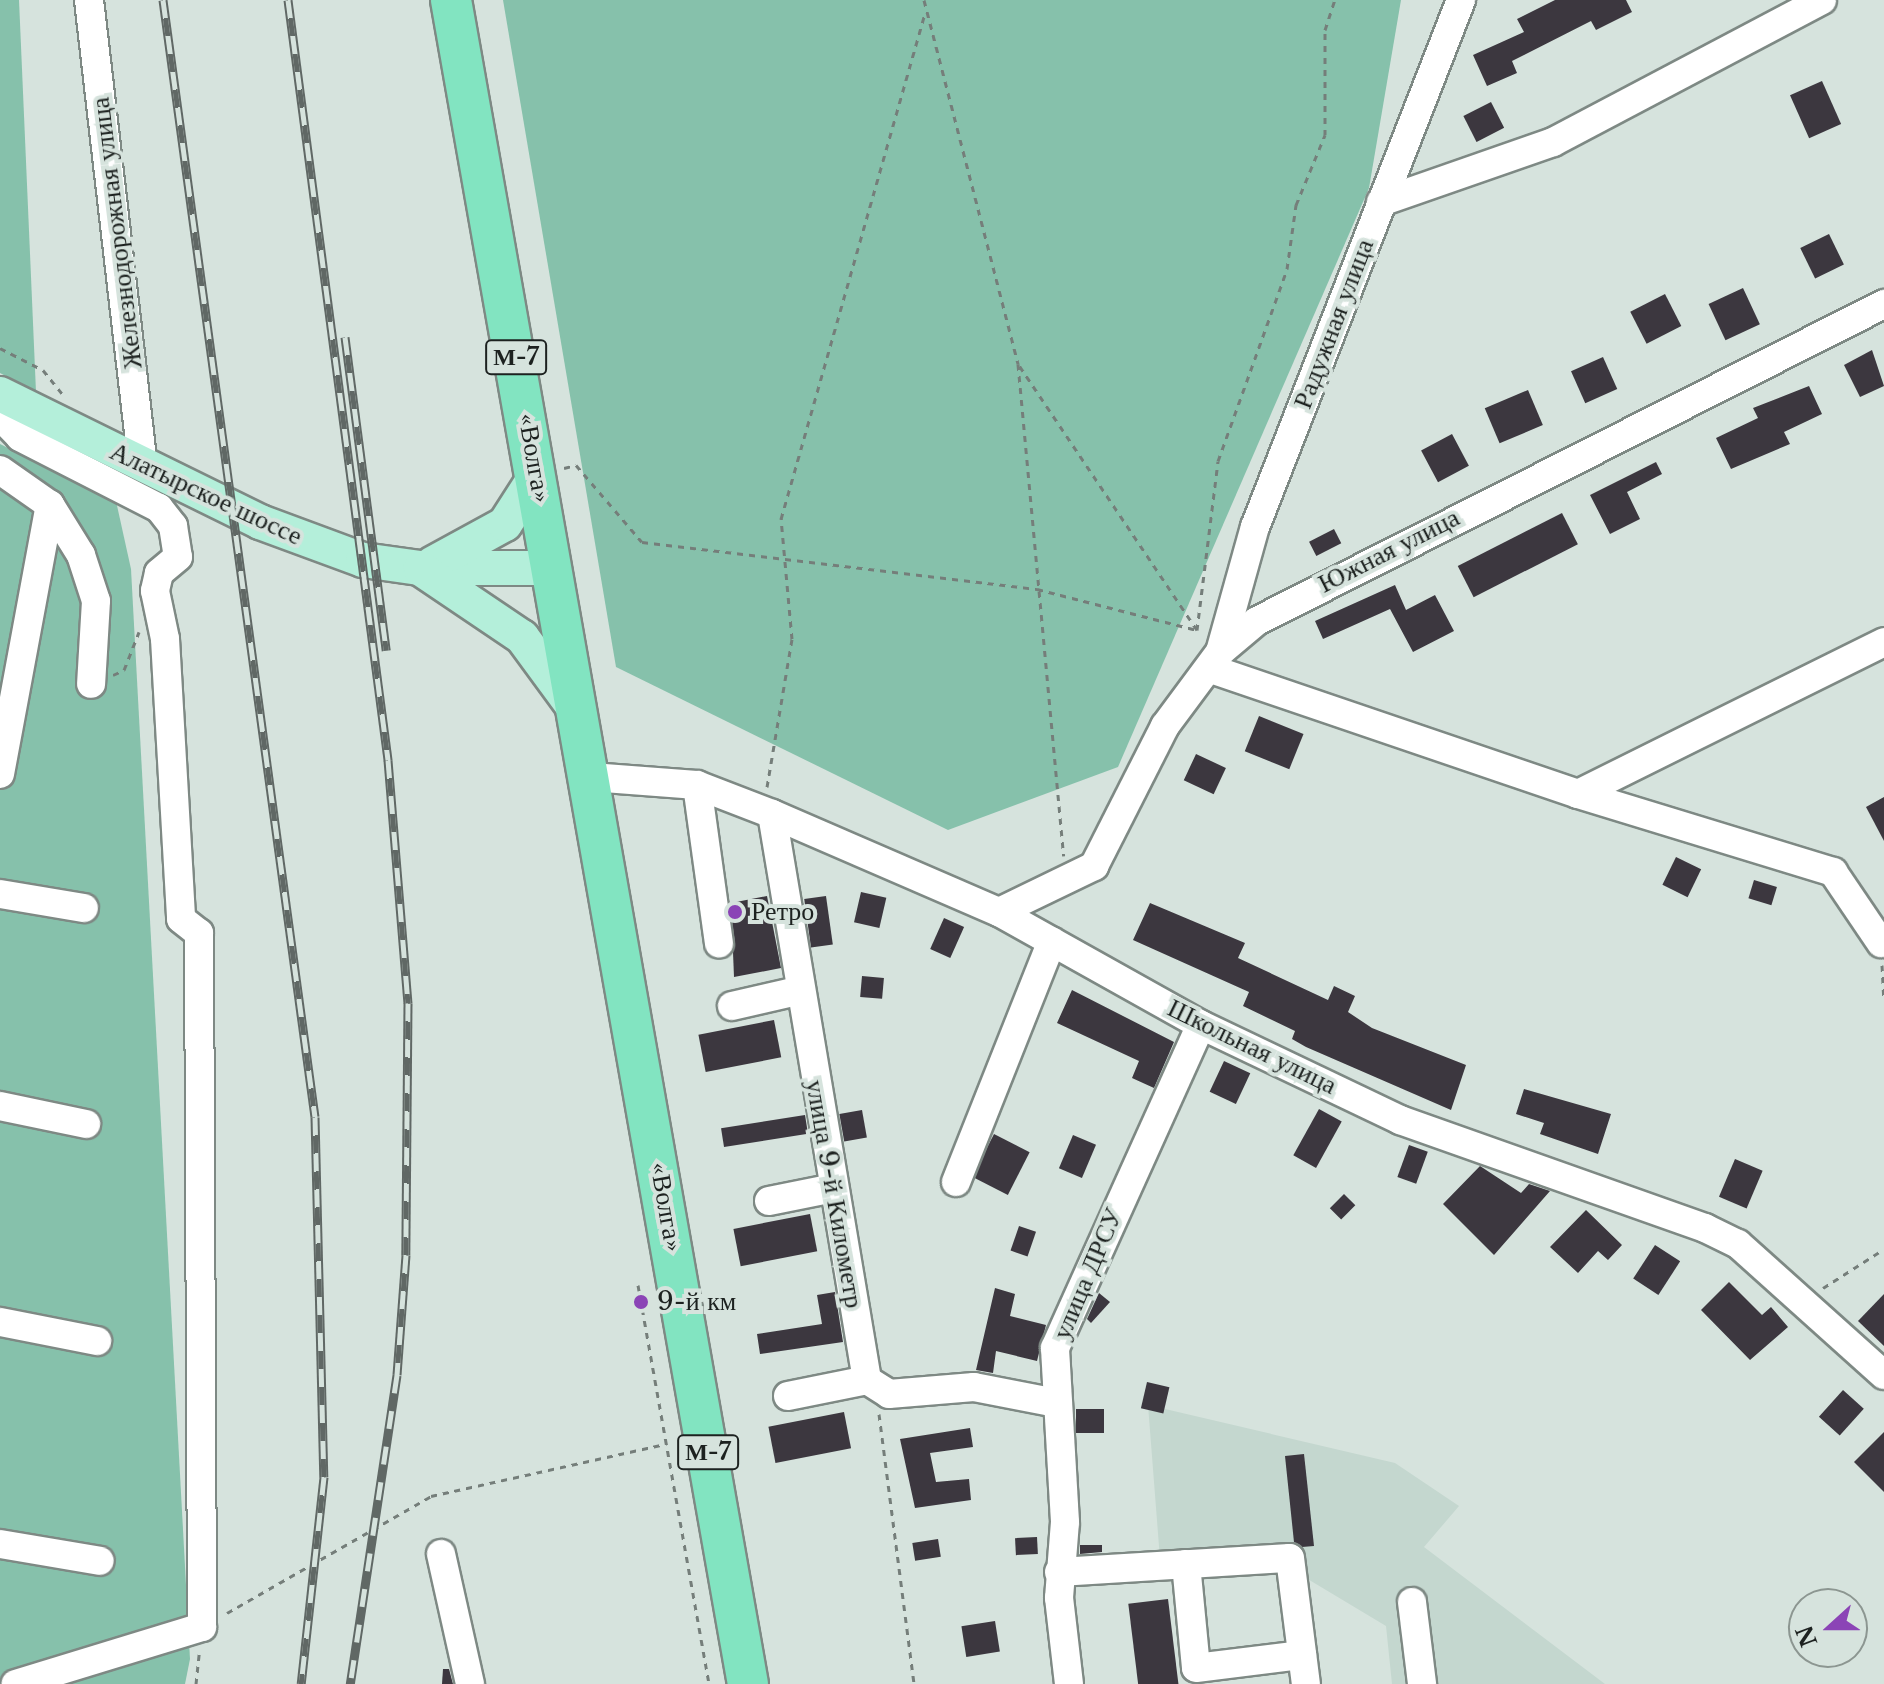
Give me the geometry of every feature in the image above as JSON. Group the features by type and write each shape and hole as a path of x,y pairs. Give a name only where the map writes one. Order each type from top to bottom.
{"highway":[{"name":"«Волга»","path":"451,0 548,471 553,568 582,726"},
{"name":"М-7","path":"582,726 591,777"},
{"name":"«Волга»","path":"591,777 748,1684"}],"main road":[{"name":"Алатырское шоссе","path":"0,394 143,466 327,549 420,568"},
{"path":"420,568 505,524 548,471"},
{"path":"420,568 553,568"},
{"path":"420,568 522,637 582,726"}],"street":[{"name":"Железнодорожная улица","path":"89,0 143,466"},
{"name":"Радужная улица","path":"1215,660 1255,527 1461,0"},
{"path":"1381,202 1553,142 1822,0"},
{"name":"Южная улица","path":"999,912 1067,883 1104,853 1165,726 1215,660 1325,582 1884,304"},
{"path":"0,416 20,437 159,508 180,543 155,591 165,639 181,919 199,933 202,1627 16,1684"},
{"path":"0,470 50,505 68,528 96,601 91,684"},
{"path":"0,774 50,505"},
{"path":"1578,794 1884,642"},
{"path":"1215,660 1578,794 1833,872 1881,943"},
{"name":"Школьная улица","path":"591,777 697,785 768,813 999,912 1201,1025 1400,1120 1705,1228 1738,1244 1884,1375"},
{"path":"697,785 719,943"},
{"name":"улица 9-й Километр","path":"768,813 797,991 872,1385"},
{"path":"0,894 84,908"},
{"path":"956,1182 1052,941"},
{"path":"732,1006 797,991"},
{"name":"улица ДРСУ","path":"1069,1684 1059,1572 1065,1522 1055,1348 1201,1025"},
{"path":"0,1106 86,1124"},
{"path":"769,1201 834,1188"},
{"path":"0,1322 97,1341"},
{"path":"788,1396 872,1385 974,1387 1056,1403"},
{"path":"0,1544 100,1561"},
{"path":"441,1554 470,1684"},
{"path":"1059,1572 1290,1558 1306,1684"},
{"path":"1186,1564 1196,1668 1302,1655"},
{"path":"1412,1602 1422,1684"}],"path":[{"path":"924,0 1018,364 1067,883"},
{"path":"1197,630 1218,461 1325,135 1325,30 1335,0"},
{"path":"768,813 792,639 781,519 926,9"},
{"path":"0,348 43,370 66,400"},
{"path":"1018,364 1215,660"},
{"path":"548,471 576,465 642,542 1037,589 1197,630"},
{"path":"91,684 124,670 155,591"},
{"path":"1881,943 1884,1000"},
{"path":"1804,1302 1884,1249"},
{"path":"638,1285 709,1684"},
{"path":"872,1385 914,1684"},
{"path":"196,1684 202,1627 431,1496 666,1444"}],"shaded area":[{"path":"1148,1405 1395,1463 1459,1506 1424,1547 1605,1684 1392,1684 1386,1626 1306,1578 1295,1548 1160,1559"}],"green space":[{"path":"0,0 19,0 36,392 0,373"},
{"path":"503,0 1401,0 1369,188 1118,767 948,830 616,667"},
{"path":"0,444 116,501 131,569 190,1659 185,1684 0,1684"}],"building":[{"path":"1555,0 1626,0 1632,12 1596,30 1591,21 1512,61 1517,73 1487,86 1473,55 1524,32 1517,19"},
{"path":"1822,81 1841,124 1809,138 1790,95"},
{"path":"1491,102 1504,128 1477,142 1463,116"},
{"path":"1829,234 1844,265 1815,279 1800,248"},
{"path":"1743,288 1760,324 1725,340 1709,304"},
{"path":"1665,294 1681,326 1647,344 1630,312"},
{"path":"1872,350 1884,386 1860,397 1844,365"},
{"path":"1603,357 1617,389 1585,403 1571,371"},
{"path":"1809,386 1822,414 1784,432 1790,444 1731,469 1716,438 1758,418 1753,408"},
{"path":"1528,390 1543,425 1500,443 1485,408"},
{"path":"1452,434 1469,466 1438,482 1421,450"},
{"path":"1656,462 1662,474 1627,492 1640,519 1610,534 1590,495"},
{"path":"1562,513 1578,544 1474,597 1458,566"},
{"path":"1334,529 1341,543 1316,556 1309,542"},
{"path":"1395,585 1406,610 1435,595 1454,631 1413,652 1390,609 1323,639 1315,621"},
{"path":"1259,716 1304,734 1289,769 1245,751"},
{"path":"1196,754 1226,768 1214,794 1184,780"},
{"path":"1884,797 1884,841 1866,807"},
{"path":"1676,857 1701,869 1688,897 1662,885"},
{"path":"1754,880 1777,887 1771,905 1748,898"},
{"path":"861,892 886,898 879,928 854,922"},
{"path":"767,896 781,968 734,977 731,903"},
{"path":"826,896 833,945 811,948 804,899"},
{"path":"1150,903 1245,943 1238,958 1328,1000 1334,986 1355,996 1348,1012 1372,1028 1466,1065 1451,1110 1306,1047 1292,1039 1295,1031 1243,1006 1249,992 1133,940"},
{"path":"944,918 964,927 950,958 930,949"},
{"path":"862,976 884,978 882,999 860,997"},
{"path":"1072,990 1174,1042 1154,1088 1132,1078 1139,1061 1057,1023"},
{"path":"774,1020 781,1057 706,1072 698,1035"},
{"path":"1224,1061 1250,1073 1236,1104 1210,1092"},
{"path":"1524,1089 1611,1114 1598,1154 1540,1134 1544,1123 1516,1114"},
{"path":"1319,1109 1342,1122 1316,1168 1293,1155"},
{"path":"862,1110 867,1138 844,1142 839,1114"},
{"path":"805,1115 808,1134 724,1147 721,1128"},
{"path":"994,1134 1030,1152 1008,1195 972,1177"},
{"path":"1073,1135 1096,1145 1082,1178 1059,1168"},
{"path":"1409,1145 1428,1152 1416,1184 1397,1177"},
{"path":"1735,1159 1763,1171 1747,1208 1719,1197"},
{"path":"1480,1166 1521,1193 1529,1184 1550,1191 1494,1255 1443,1204"},
{"path":"1344,1194 1355,1205 1341,1219 1330,1208"},
{"path":"1586,1210 1622,1245 1608,1260 1598,1251 1578,1273 1550,1247"},
{"path":"810,1214 817,1251 741,1266 733,1229"},
{"path":"1019,1226 1036,1232 1028,1256 1011,1251"},
{"path":"1655,1245 1680,1261 1658,1295 1633,1279"},
{"path":"1729,1282 1762,1315 1771,1307 1788,1327 1750,1360 1701,1310"},
{"path":"995,1288 1015,1294 1010,1316 1046,1325 1037,1361 996,1351 993,1373 976,1370"},
{"path":"835,1292 843,1342 760,1354 757,1334 822,1324 817,1295"},
{"path":"1099,1293 1110,1302 1091,1323 1087,1319"},
{"path":"1884,1294 1884,1346 1858,1321"},
{"path":"1147,1382 1169,1387 1163,1413 1141,1408"},
{"path":"1843,1390 1864,1409 1840,1435 1819,1417"},
{"path":"1076,1409 1104,1409 1104,1433 1076,1433"},
{"path":"844,1412 851,1448 775,1463 768,1427"},
{"path":"970,1428 973,1447 930,1453 936,1482 969,1479 971,1500 915,1508 900,1439"},
{"path":"1884,1432 1884,1492 1854,1462"},
{"path":"1304,1454 1314,1546 1302,1547 1294,1542 1285,1456"},
{"path":"1037,1537 1038,1554 1016,1555 1015,1538"},
{"path":"938,1539 941,1557 915,1561 912,1543"},
{"path":"1080,1545 1102,1545 1102,1552 1080,1554"},
{"path":"1168,1599 1178,1684 1138,1684 1128,1604"},
{"path":"995,1621 1000,1652 966,1657 961,1626"},
{"path":"443,1669 449,1669 453,1684 442,1684"}],"railway":[{"path":"163,0 315,1117 324,1477 301,1684"},
{"path":"288,0 388,760 408,1003 406,1255 397,1375 350,1684"},
{"path":"345,337 386,650"}],"place":[{"name":"Ретро","path":"735,912"},
{"name":"9-й км","path":"641,1302"}]}
